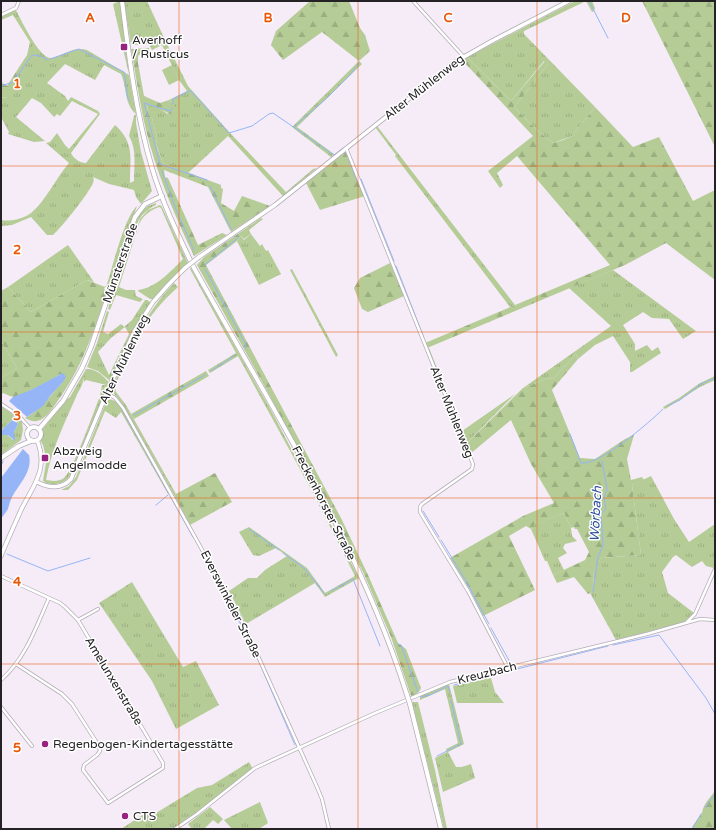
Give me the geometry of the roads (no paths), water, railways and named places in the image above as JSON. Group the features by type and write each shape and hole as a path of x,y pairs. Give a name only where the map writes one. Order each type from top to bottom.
{"main road":[{"path":"122,1 134,87 143,134 152,170 162,196"},
{"name":"Münsterstraße","path":"39,429 63,401 82,368 91,346 135,217 145,204 162,196"},
{"name":"Freckenhorster Straße","path":"162,196 178,235 298,453 360,574 384,628 410,704 441,829"},
{"path":"1,458 31,440 37,440 41,435 39,429 34,427 30,428 19,446"},
{"path":"26,436 31,440"}],"street":[{"path":"1,15 16,8 19,1"},
{"path":"413,1 463,56"},
{"name":"Alter Mühlenweg","path":"37,482 49,487 57,487 64,485 71,479 132,337 144,315 164,289 185,268 198,257 266,212 463,56 569,1"},
{"name":"Alter Mühlenweg","path":"346,148 473,464 472,469 422,504 420,507 420,512 468,591 508,668"},
{"name":"Everswinkeler Straße","path":"107,393 118,400 123,408 225,589 249,636 322,799 329,829"},
{"path":"1,404 19,416 30,428"},
{"path":"1,556 17,520 37,482 41,463 40,448 37,440"},
{"path":"684,625 689,622 695,614 715,569"},
{"name":"Amelunxenstraße","path":"1,576 65,607 78,620 164,766 108,803 83,770 84,765 99,753 100,749 72,704 62,694 16,664"},
{"path":"1,680 25,652 49,598"},
{"path":"78,620 98,609"},
{"path":"695,614 700,619"},
{"name":"Kreuzbach","path":"175,829 197,814 255,768 374,714 450,682 684,625 700,619 715,620"},
{"path":"1,707 32,746"}],"water":[{"path":"63,373 66,377 62,383 43,406 27,417 9,401 13,397 31,390"},
{"path":"13,419 18,424 14,432 15,441 8,435 3,435 1,433"},
{"path":"23,449 29,455 29,466 25,477 12,497 8,509 1,519 1,478"}],"waterway":[{"path":"589,1 608,38"},
{"path":"50,59 79,49 124,72 128,99 130,101"},
{"path":"1,86 13,82 32,55 40,56 48,60"},
{"path":"295,126 327,98 350,75 359,63"},
{"path":"172,104 173,99 191,91 229,133 252,126 269,114 273,113 334,155 343,148"},
{"path":"172,108 170,111 144,103 160,164 207,180"},
{"path":"346,152 357,181"},
{"path":"162,171 193,250"},
{"path":"361,179 394,261"},
{"path":"210,186 231,229"},
{"path":"205,265 239,237"},
{"path":"396,266 424,338"},
{"path":"205,269 245,343 246,349"},
{"path":"211,371 234,356"},
{"path":"134,415 205,375"},
{"name":"Wörbach","path":"667,406 680,400 701,384 715,378"},
{"name":"Wörbach","path":"570,434 581,463 589,462 600,458 624,442 663,409"},
{"path":"122,410 127,419"},
{"path":"127,419 144,449"},
{"path":"146,453 169,494"},
{"path":"1,465 3,461"},
{"name":"Wörbach","path":"593,592 598,557 603,546 601,514 606,509 604,498 607,489 602,461"},
{"path":"156,505 168,495"},
{"path":"170,496 193,537"},
{"path":"423,511 439,537"},
{"path":"249,529 279,550"},
{"path":"441,540 466,581 489,624"},
{"path":"196,541 220,586"},
{"path":"283,553 304,568 325,594"},
{"path":"7,554 48,571 90,558"},
{"path":"331,591 353,579 380,646"},
{"path":"222,590 246,634"},
{"path":"491,628 511,664"},
{"path":"613,645 659,635 706,698 715,714"},
{"path":"248,638 253,650"},
{"path":"398,644 401,645 418,692"},
{"path":"454,685 608,646"},
{"path":"256,655 295,745"},
{"path":"421,697 430,695 448,686 450,692"},
{"path":"437,756 461,744 451,700"},
{"path":"705,808 715,794"},
{"path":"692,829 701,814"}],"place":[{"name":"Averhoff / Rusticus","path":"124,47"},
{"name":"Abzweig Angelmodde","path":"45,458"},
{"name":"Regenbogen-Kindertagesstätte","path":"45,744"},
{"name":"CTS","path":"125,816"}]}
